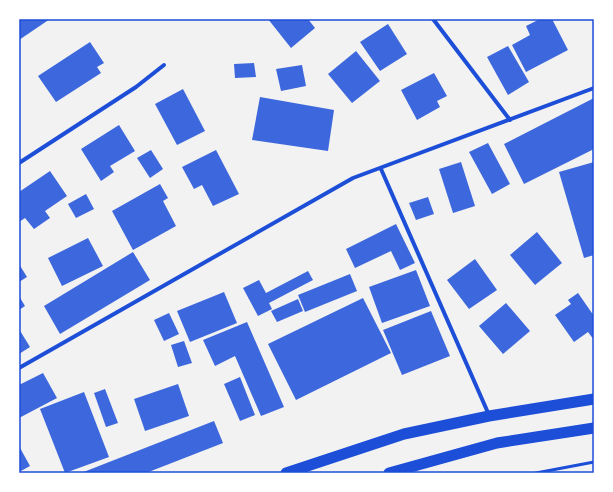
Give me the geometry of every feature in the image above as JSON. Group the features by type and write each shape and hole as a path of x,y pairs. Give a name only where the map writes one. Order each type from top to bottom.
{"highway":[{"path":"286,473 404,434 489,416 594,400"},
{"path":"389,473 497,443 594,428"}],"street":[{"path":"433,19 510,120"},
{"path":"19,163 136,87 164,65"},
{"path":"19,368 353,178 381,169 594,88"},
{"path":"381,169 489,416"}],"lane":[{"path":"536,473 556,471 594,462"}],"building":[{"path":"19,19 50,19 19,40"},
{"path":"268,19 308,19 315,28 291,48"},
{"path":"540,19 552,19 568,50 526,72 512,45 530,35 526,26"},
{"path":"388,24 407,54 380,71 360,42"},
{"path":"90,42 104,63 97,67 101,73 56,102 38,76"},
{"path":"508,46 529,82 508,95 487,57"},
{"path":"356,51 380,81 352,103 328,74"},
{"path":"254,63 256,77 235,78 234,64"},
{"path":"302,65 306,86 281,91 276,69"},
{"path":"434,73 447,96 437,101 440,107 417,120 401,90"},
{"path":"183,89 205,131 177,145 155,104"},
{"path":"260,97 334,110 328,151 252,140"},
{"path":"594,98 594,149 524,184 504,144"},
{"path":"119,125 135,151 110,166 114,172 101,181 81,149"},
{"path":"488,143 510,184 492,194 469,152"},
{"path":"151,150 163,169 150,178 137,158"},
{"path":"216,150 239,194 213,206 202,185 194,189 182,167"},
{"path":"461,162 475,206 453,213 439,169"},
{"path":"594,162 594,255 584,258 559,172"},
{"path":"50,171 67,196 45,211 50,218 34,229 25,218 19,222 19,192"},
{"path":"160,184 168,198 163,201 176,226 133,250 112,211"},
{"path":"86,194 94,209 76,218 68,204"},
{"path":"428,197 434,214 416,220 409,203"},
{"path":"396,224 415,263 400,270 391,251 355,268 346,249"},
{"path":"537,232 562,263 535,285 510,255"},
{"path":"88,238 103,266 62,286 48,258"},
{"path":"133,252 150,280 60,334 44,306"},
{"path":"475,259 497,290 469,309 447,280"},
{"path":"19,264 27,277 19,282"},
{"path":"416,270 430,306 382,323 369,287"},
{"path":"308,271 313,280 269,303 272,309 258,316 243,288 259,280 266,293"},
{"path":"350,274 357,291 305,312 298,295"},
{"path":"224,292 237,323 190,342 177,311"},
{"path":"578,293 594,316 594,340 588,332 574,342 555,315 571,304 568,300"},
{"path":"19,296 25,306 19,310"},
{"path":"363,298 391,353 296,400 268,344"},
{"path":"298,299 303,311 277,322 271,311"},
{"path":"506,303 530,331 503,354 479,326"},
{"path":"431,311 450,356 402,375 383,330"},
{"path":"169,313 179,334 164,341 154,320"},
{"path":"247,322 284,407 261,416 235,356 215,366 203,340"},
{"path":"19,329 30,347 19,354"},
{"path":"184,341 192,363 178,367 171,345"},
{"path":"43,373 57,398 19,418 19,385"},
{"path":"240,377 255,415 240,421 224,384"},
{"path":"178,384 189,416 145,431 134,399"},
{"path":"105,389 118,423 106,427 94,393"},
{"path":"84,392 109,457 65,473 40,409"},
{"path":"214,421 223,443 146,473 81,473"},
{"path":"19,446 30,466 19,472"}]}
